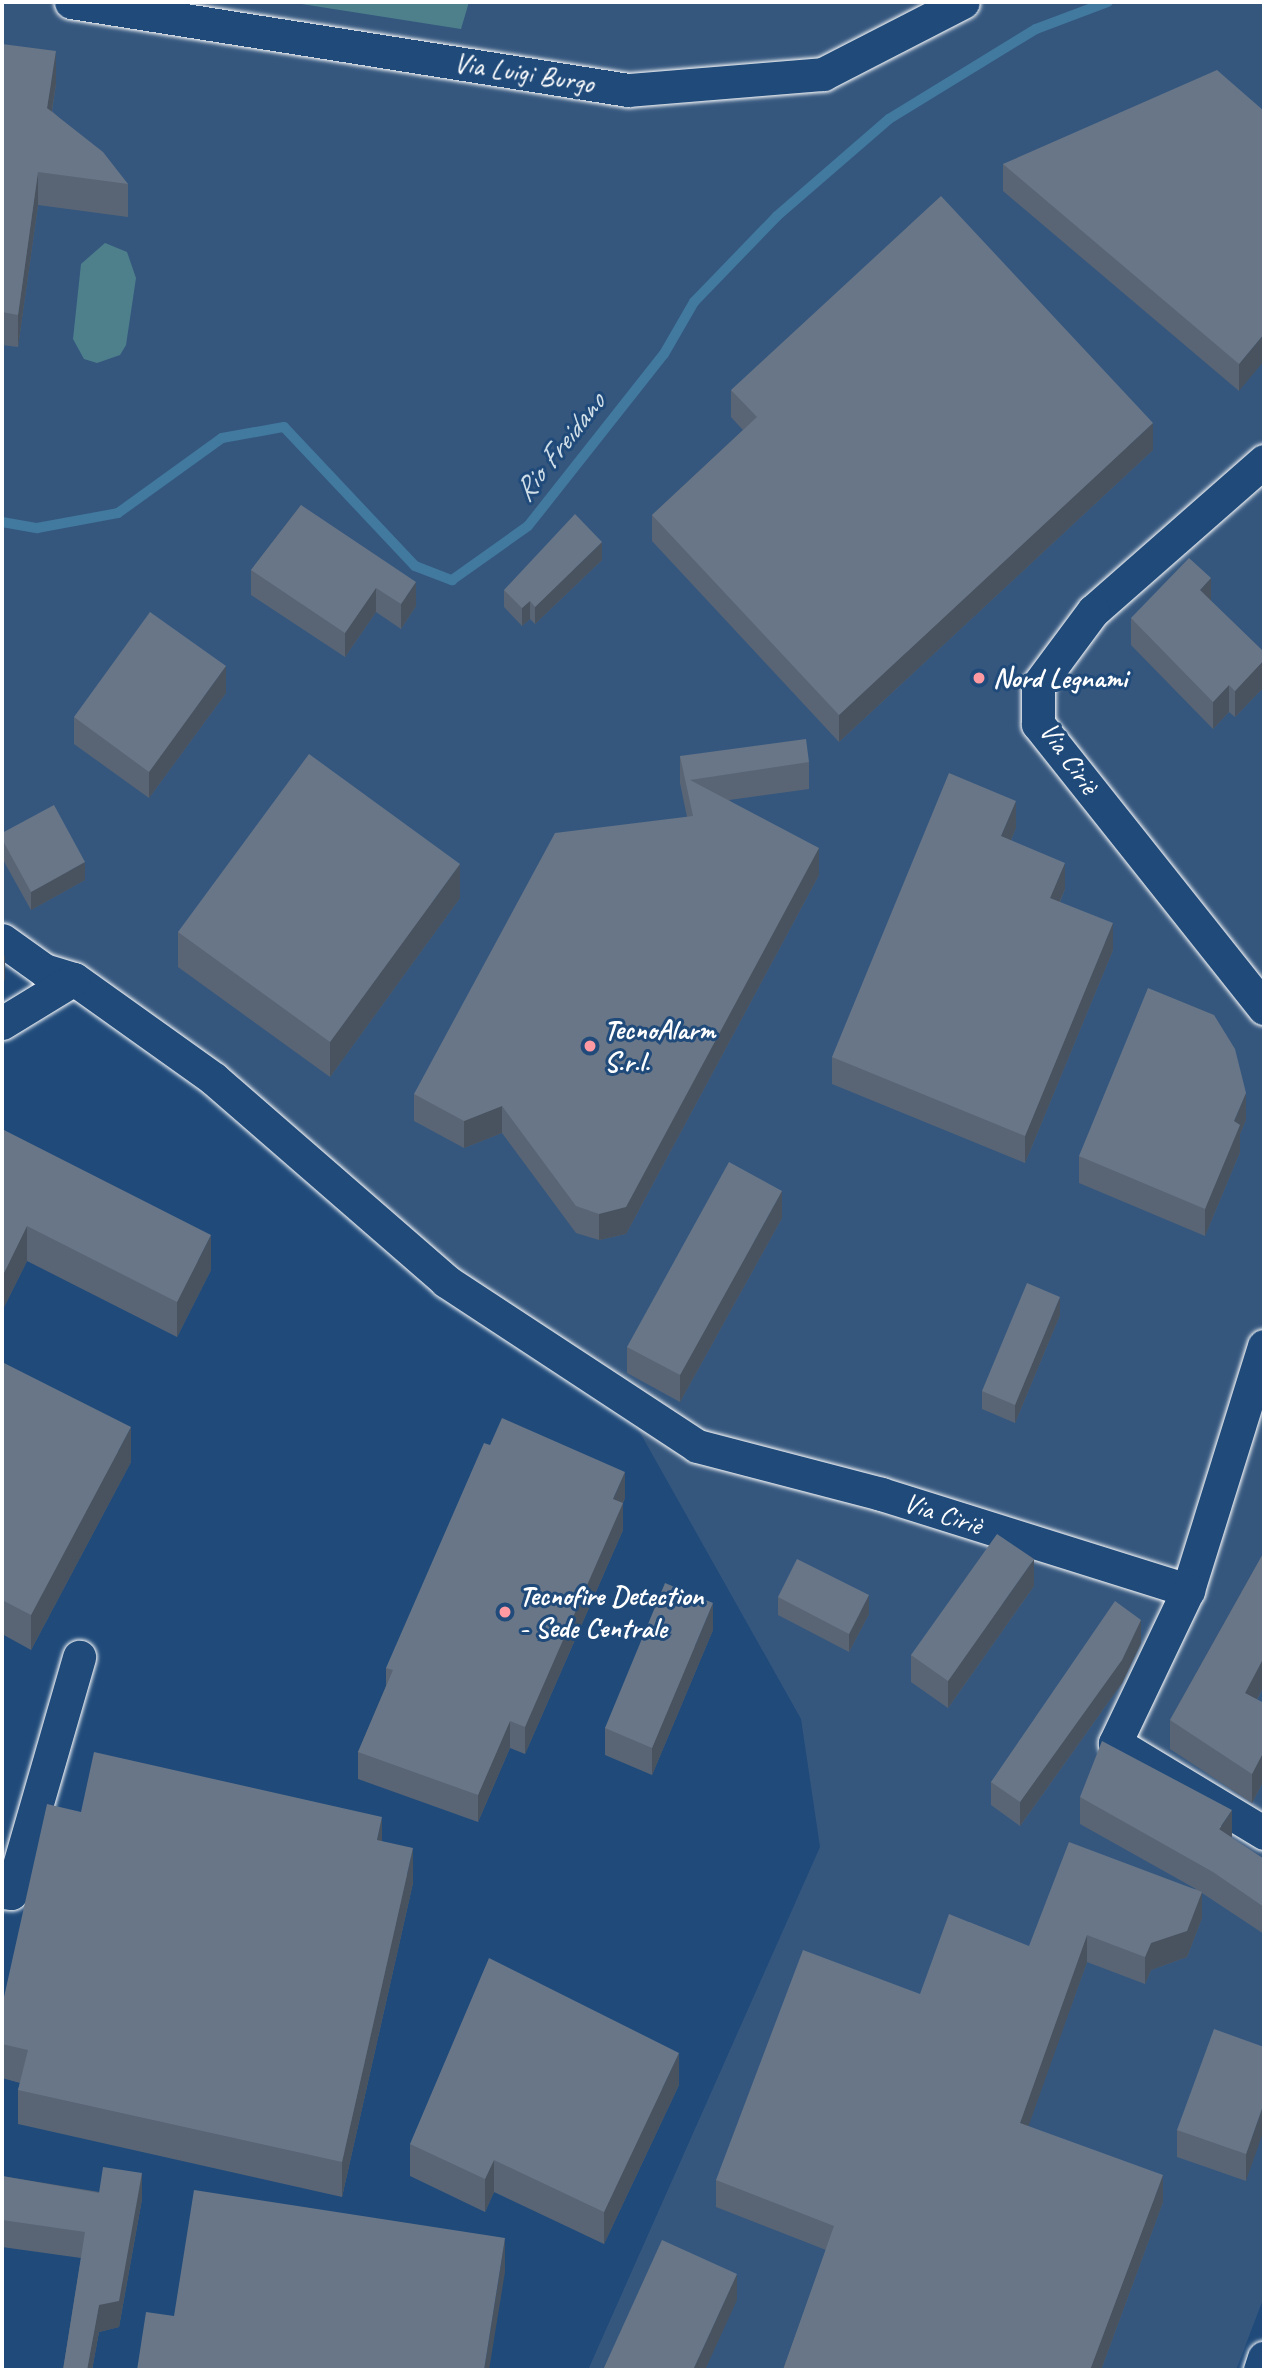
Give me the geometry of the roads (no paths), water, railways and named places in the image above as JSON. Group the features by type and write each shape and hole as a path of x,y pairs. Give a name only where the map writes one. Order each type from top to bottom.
{"street":[{"name":"Via Luigi Burgo","path":"71,2 628,90 823,74 963,2"},
{"name":"Via Ciriè","path":"1264,461 1093,611 1038,685 1038,724 1264,1008"},
{"path":"2,940 44,970 74,979"},
{"name":"Via Ciriè","path":"74,979 214,1079 446,1281 697,1446 881,1494 1188,1590"},
{"path":"2,1023 74,979"},
{"path":"1264,1346 1188,1590 1115,1744 1264,1833"},
{"path":"2,1892 10,1894 79,1657"},
{"path":"1260,2370 1264,2358"}],"waterway":[{"name":"Rio Freidano","path":"2,522 37,528 118,513 222,438 284,427 415,566 452,580 528,526 664,354 694,302 777,216 889,119 1036,29 1108,2"}],"place":[{"name":"Nord Legnami","path":"979,678"},
{"name":"TecnoAlarm S.r.l.","path":"590,1046"},
{"name":"Tecnofire Detection - Sede Centrale","path":"505,1612"}]}
